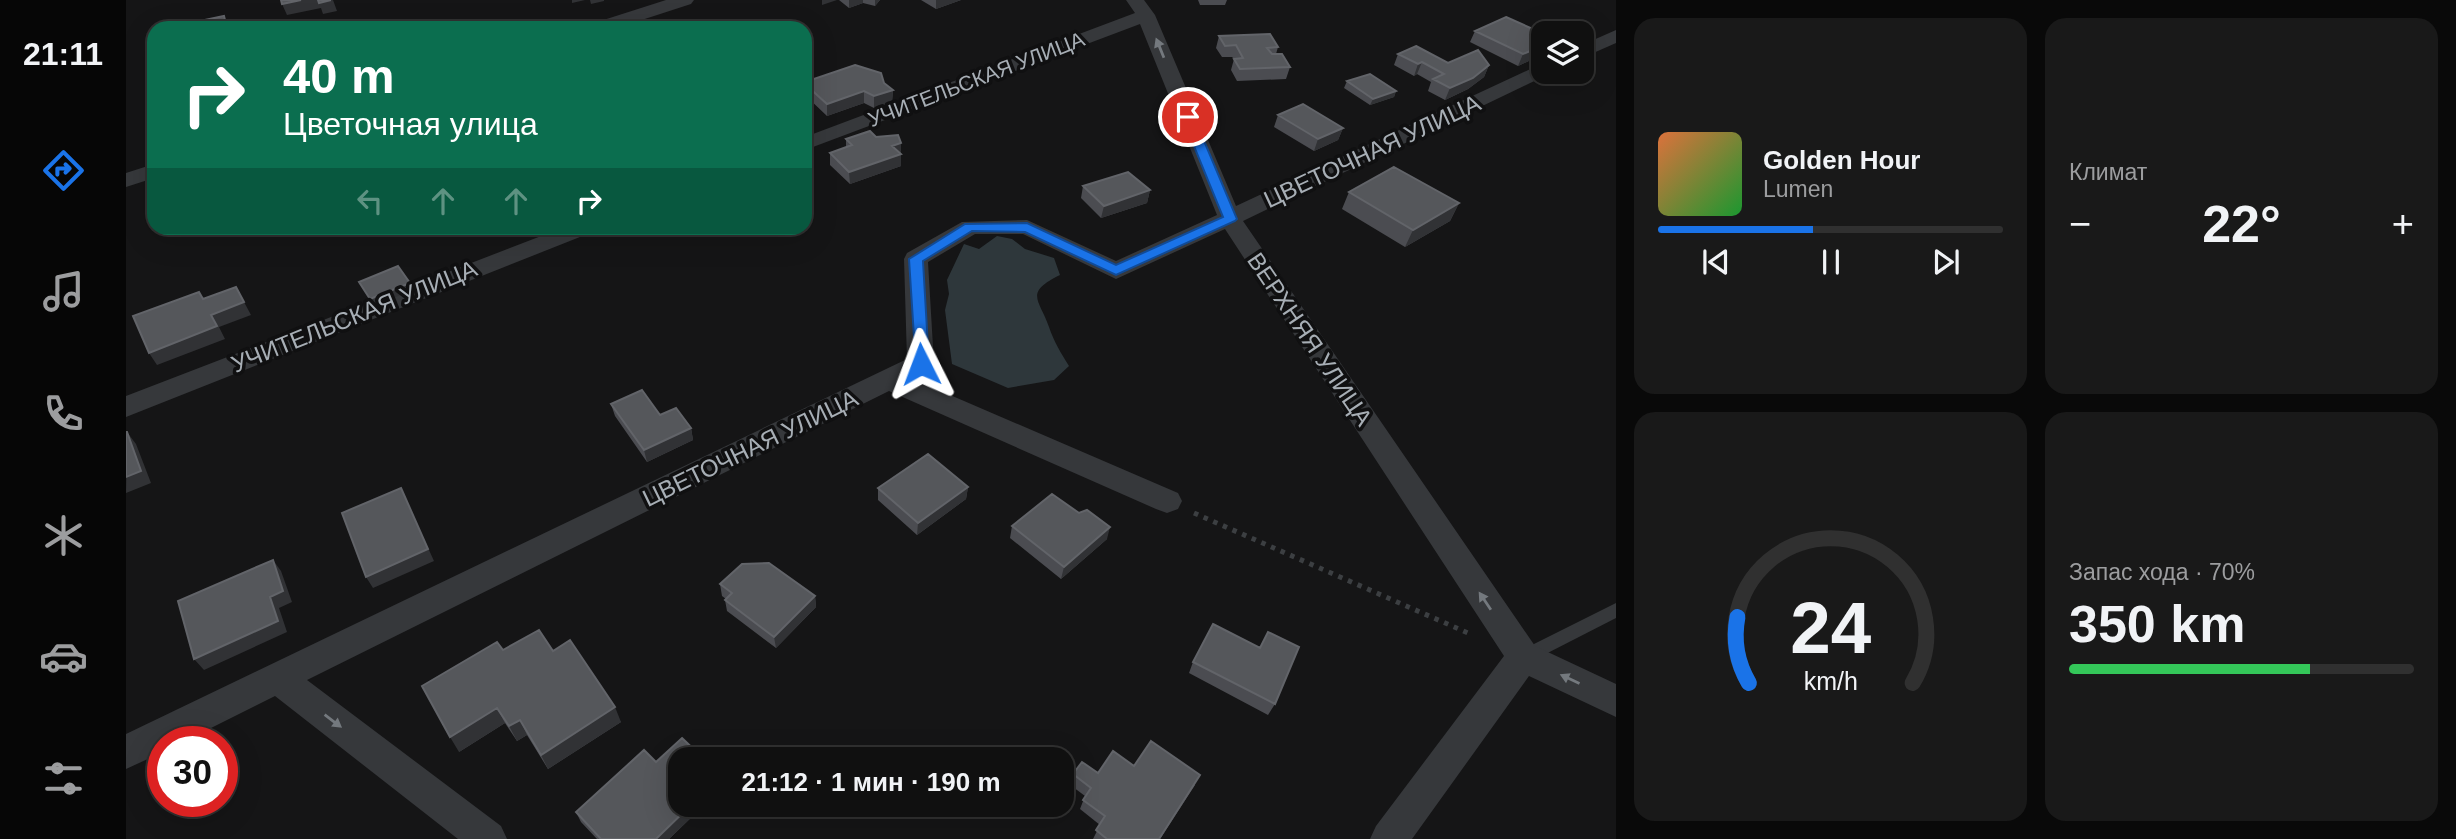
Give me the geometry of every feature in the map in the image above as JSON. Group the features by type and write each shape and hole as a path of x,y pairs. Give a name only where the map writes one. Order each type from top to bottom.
{"street":[{"path":"620,21 685,0"},
{"name":"УЧИТЕЛЬСКАЯ УЛИЦА","path":"812,141 1141,8"},
{"name":"ВЕРХНЯЯ УЛИЦА","path":"1141,8 1230,219 1523,657"},
{"path":"1594,46 1616,36"},
{"name":"ЦВЕТОЧНАЯ УЛИЦА","path":"126,752 921,364 916,259 970,227 1027,228 1116,271 1531,76"},
{"path":"126,180 147,173"},
{"name":"УЧИТЕЛЬСКАЯ УЛИЦА","path":"126,407 564,235"},
{"path":"889,380 1167,501"},
{"path":"1388,839 1523,657 1616,701"},
{"path":"279,679 488,839"}],"lane":[{"path":"1523,657 1616,610"}],"path":[{"path":"1167,501 1472,635"}],"shaded area":[{"path":"997,236 1012,239 1025,249 1054,258 1060,275 1041,287 1037,298 1053,338 1069,366 1054,380 1008,388 952,364 945,310 949,294 947,280 964,244 979,249"}],"building":[{"path":"281,0 301,0 282,4"},
{"path":"224,16 225,21 200,21"},
{"path":"1506,17 1531,28 1531,51 1523,54 1475,31"},
{"path":"1270,34 1278,47 1267,48 1272,54 1282,54 1290,67 1240,69 1234,59 1243,58 1236,45 1225,46 1219,36"},
{"path":"1416,46 1448,63 1478,50 1489,65 1473,78 1450,88 1433,79 1444,74 1422,62 1418,64 1398,54"},
{"path":"855,65 881,73 884,83 893,90 874,96 864,91 827,104 812,90 812,80"},
{"path":"1370,74 1396,91 1373,99 1347,81"},
{"path":"1303,104 1343,128 1318,139 1278,115"},
{"path":"870,131 876,137 898,135 901,143 892,146 901,154 849,172 830,153 852,145 846,139"},
{"path":"1394,167 1459,203 1413,230 1349,192"},
{"path":"1128,172 1150,190 1104,206 1083,186"},
{"path":"398,266 410,283 370,299 359,282"},
{"path":"236,287 244,302 211,315 217,326 149,353 133,316 199,292 203,299"},
{"path":"642,390 660,415 676,408 691,428 644,450 611,404"},
{"path":"126,432 141,471 126,477"},
{"path":"928,454 968,487 918,523 878,488"},
{"path":"401,488 428,549 366,577 342,513"},
{"path":"1052,494 1079,513 1087,510 1110,527 1064,567 1012,526"},
{"path":"273,560 283,591 270,597 278,621 194,659 178,601"},
{"path":"769,563 815,596 774,637 725,600 732,593 720,584 742,564"},
{"path":"1213,624 1260,648 1268,632 1299,647 1275,704 1193,662"},
{"path":"539,630 553,651 570,640 615,707 541,755 520,720 509,726 497,708 450,737 422,686 497,642 503,650"},
{"path":"682,738 691,747 672,747"},
{"path":"1151,741 1200,775 1159,839 1107,839 1096,830 1105,816 1083,800 1091,788 1074,773 1082,762 1098,773 1113,751 1134,766"},
{"path":"644,750 656,762 668,751 668,817 679,817 656,839 601,839 576,812"}],"route":[{"path":"921,364 916,259 970,227 1027,228 1116,271 1230,219 1188,117"}]}
